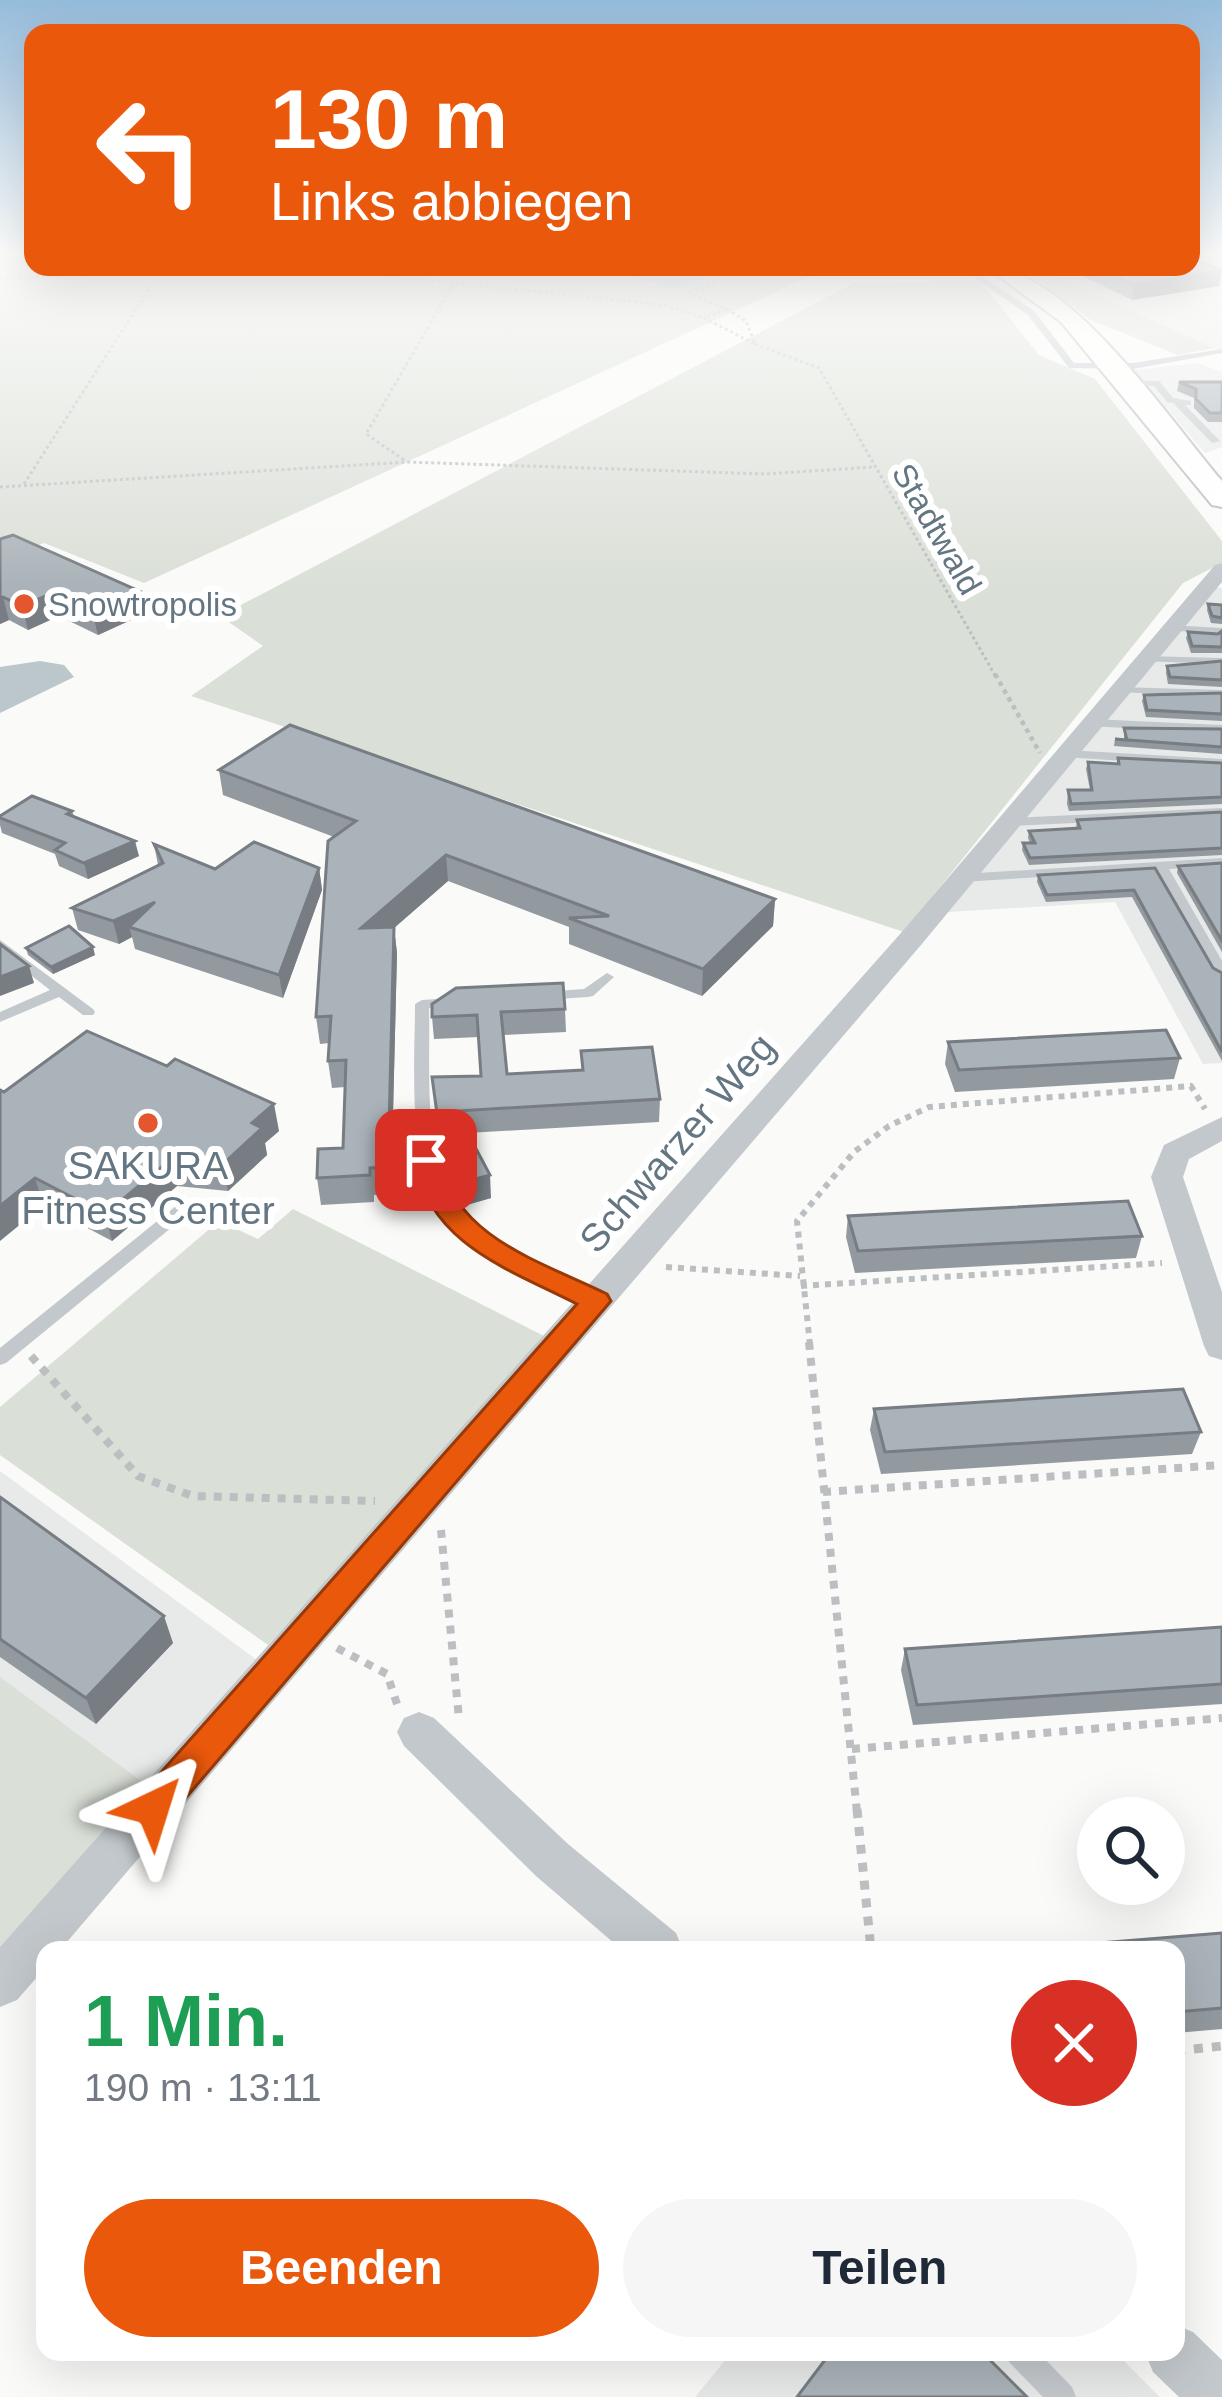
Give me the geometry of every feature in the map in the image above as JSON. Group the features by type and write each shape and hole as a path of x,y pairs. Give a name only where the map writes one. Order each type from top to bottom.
{"main road":[{"path":"1108,364 1192,447 1222,499"}],"street":[{"name":"Schwarzer Weg","path":"37,1941 606,1291 1222,569"},
{"path":"1220,1128 1175,1153 1167,1177 1222,1346"},
{"path":"419,1732 648,1941"},
{"name":"Schwarzer Weg","path":"0,1983 36,1942"},
{"path":"1182,2361 1220,2397"}],"lane":[{"path":"1072,364 1177,383"},
{"path":"1119,376 1169,364"},
{"path":"1156,382 1218,439 1192,447"},
{"path":"1169,628 1222,631"},
{"path":"1144,659 1222,661"},
{"path":"1118,690 1222,693"},
{"path":"1091,723 1222,729"},
{"path":"1058,763 1222,764"},
{"path":"1010,821 1222,812"},
{"path":"961,878 1222,862"},
{"path":"1160,866 1222,973"},
{"path":"0,944 88,1012"},
{"path":"517,998 588,993 607,977"},
{"path":"0,1017 57,992"},
{"path":"470,1001 422,1004 426,1160 434,1192 451,1218 478,1242 606,1291"},
{"path":"0,1358 182,1210"},
{"path":"1028,2361 1062,2397"}],"path":[{"path":"24,484 101,364"},
{"path":"407,364 366,434 407,462"},
{"name":"Stadtwald","path":"808,364 819,368 873,467 1058,763"},
{"path":"0,487 407,462 765,475 873,467"},
{"path":"870,1941 797,1221 861,1146 899,1116 952,1102 1191,1086 1220,1128"},
{"path":"606,1291 660,1267 800,1281 1194,1261"},
{"path":"20,1344 138,1476 193,1496 429,1493 459,1696 459,1771"},
{"path":"824,1492 1222,1465"},
{"path":"306,1634 387,1674 398,1706 419,1732"},
{"path":"852,1749 1222,1718"},
{"path":"1185,2049 1222,2046"}],"shaded area":[{"path":"0,364 620,364 144,583 44,543 0,560"},
{"path":"700,364 1060,364 1095,379 1222,541 1222,563 1183,583 904,932 191,696 263,646 220,616"},
{"path":"1200,364 1222,372 1222,447 1205,453 1134,370"},
{"path":"1213,587 1222,588 1222,1063 1203,1064 1115,902 948,912"},
{"path":"40,661 64,665 74,677 0,713 0,667"},
{"path":"293,1209 546,1337 268,1645 0,1455 0,1407 219,1221 258,1239"},
{"path":"0,1471 261,1663 0,1960"},
{"path":"0,1677 145,1784 0,1948"},
{"path":"725,2361 1124,2361 1160,2397 695,2397"}],"building":[{"path":"1179,382 1222,382 1222,413 1210,413 1196,399 1196,389"},
{"path":"13,535 139,591 92,611 53,593 22,606 0,598 0,539"},
{"path":"1208,604 1222,605 1222,618 1212,616"},
{"path":"1222,631 1222,647 1192,646 1188,632 1218,634"},
{"path":"1222,661 1222,680 1170,677 1167,666"},
{"path":"1222,693 1222,714 1147,710 1144,695"},
{"path":"290,725 775,899 703,969 569,918 609,916 446,855 361,928 394,927 388,1167 370,1168 370,1175 317,1178 318,1149 343,1148 346,1060 328,1061 331,1016 316,1017 328,841 356,821 219,770"},
{"path":"1124,728 1222,729 1222,747 1127,740"},
{"path":"1118,758 1222,763 1222,797 1071,804 1068,790 1092,790 1088,762 1119,764"},
{"path":"32,796 135,841 84,863 55,850 65,843 0,818"},
{"path":"1222,812 1222,848 1030,858 1023,843 1035,843 1029,831 1080,828 1077,820"},
{"path":"254,842 319,868 279,975 129,927 155,902 113,921 72,908 163,863 154,844 215,869"},
{"path":"1222,863 1222,941 1178,866"},
{"path":"1155,868 1213,968 1222,973 1222,1052 1134,890 1047,895 1038,875"},
{"path":"69,926 93,947 51,967 26,948"},
{"path":"0,944 29,966 0,977"},
{"path":"563,983 565,1009 501,1012 507,1074 583,1070 581,1051 652,1047 660,1099 456,1111 490,1175 461,1183 441,1143 432,1077 481,1076 477,1015 432,1017 432,1004 456,988"},
{"path":"1166,1030 1180,1058 959,1070 948,1042"},
{"path":"87,1031 167,1066 175,1059 274,1104 252,1123 262,1128 223,1164 171,1159 105,1214 35,1178 0,1206 0,1090 4,1092"},
{"path":"1128,1201 1142,1236 858,1251 848,1216"},
{"path":"1183,1389 1201,1432 885,1452 874,1409"},
{"path":"0,1497 164,1616 86,1698 0,1639"},
{"path":"1222,1627 1222,1684 917,1705 905,1649"},
{"path":"1222,1933 1222,2008 1185,2011 1185,1941 1124,1941"},
{"path":"824,2361 991,2361 1027,2397 797,2397"}],"place":[{"name":"Snowtropolis","path":"24,604"},
{"name":"SAKURA Fitness Center","path":"148,1123"}],"route":[{"path":"153,1808 597,1301 478,1242 451,1218 434,1192 426,1160"}]}
